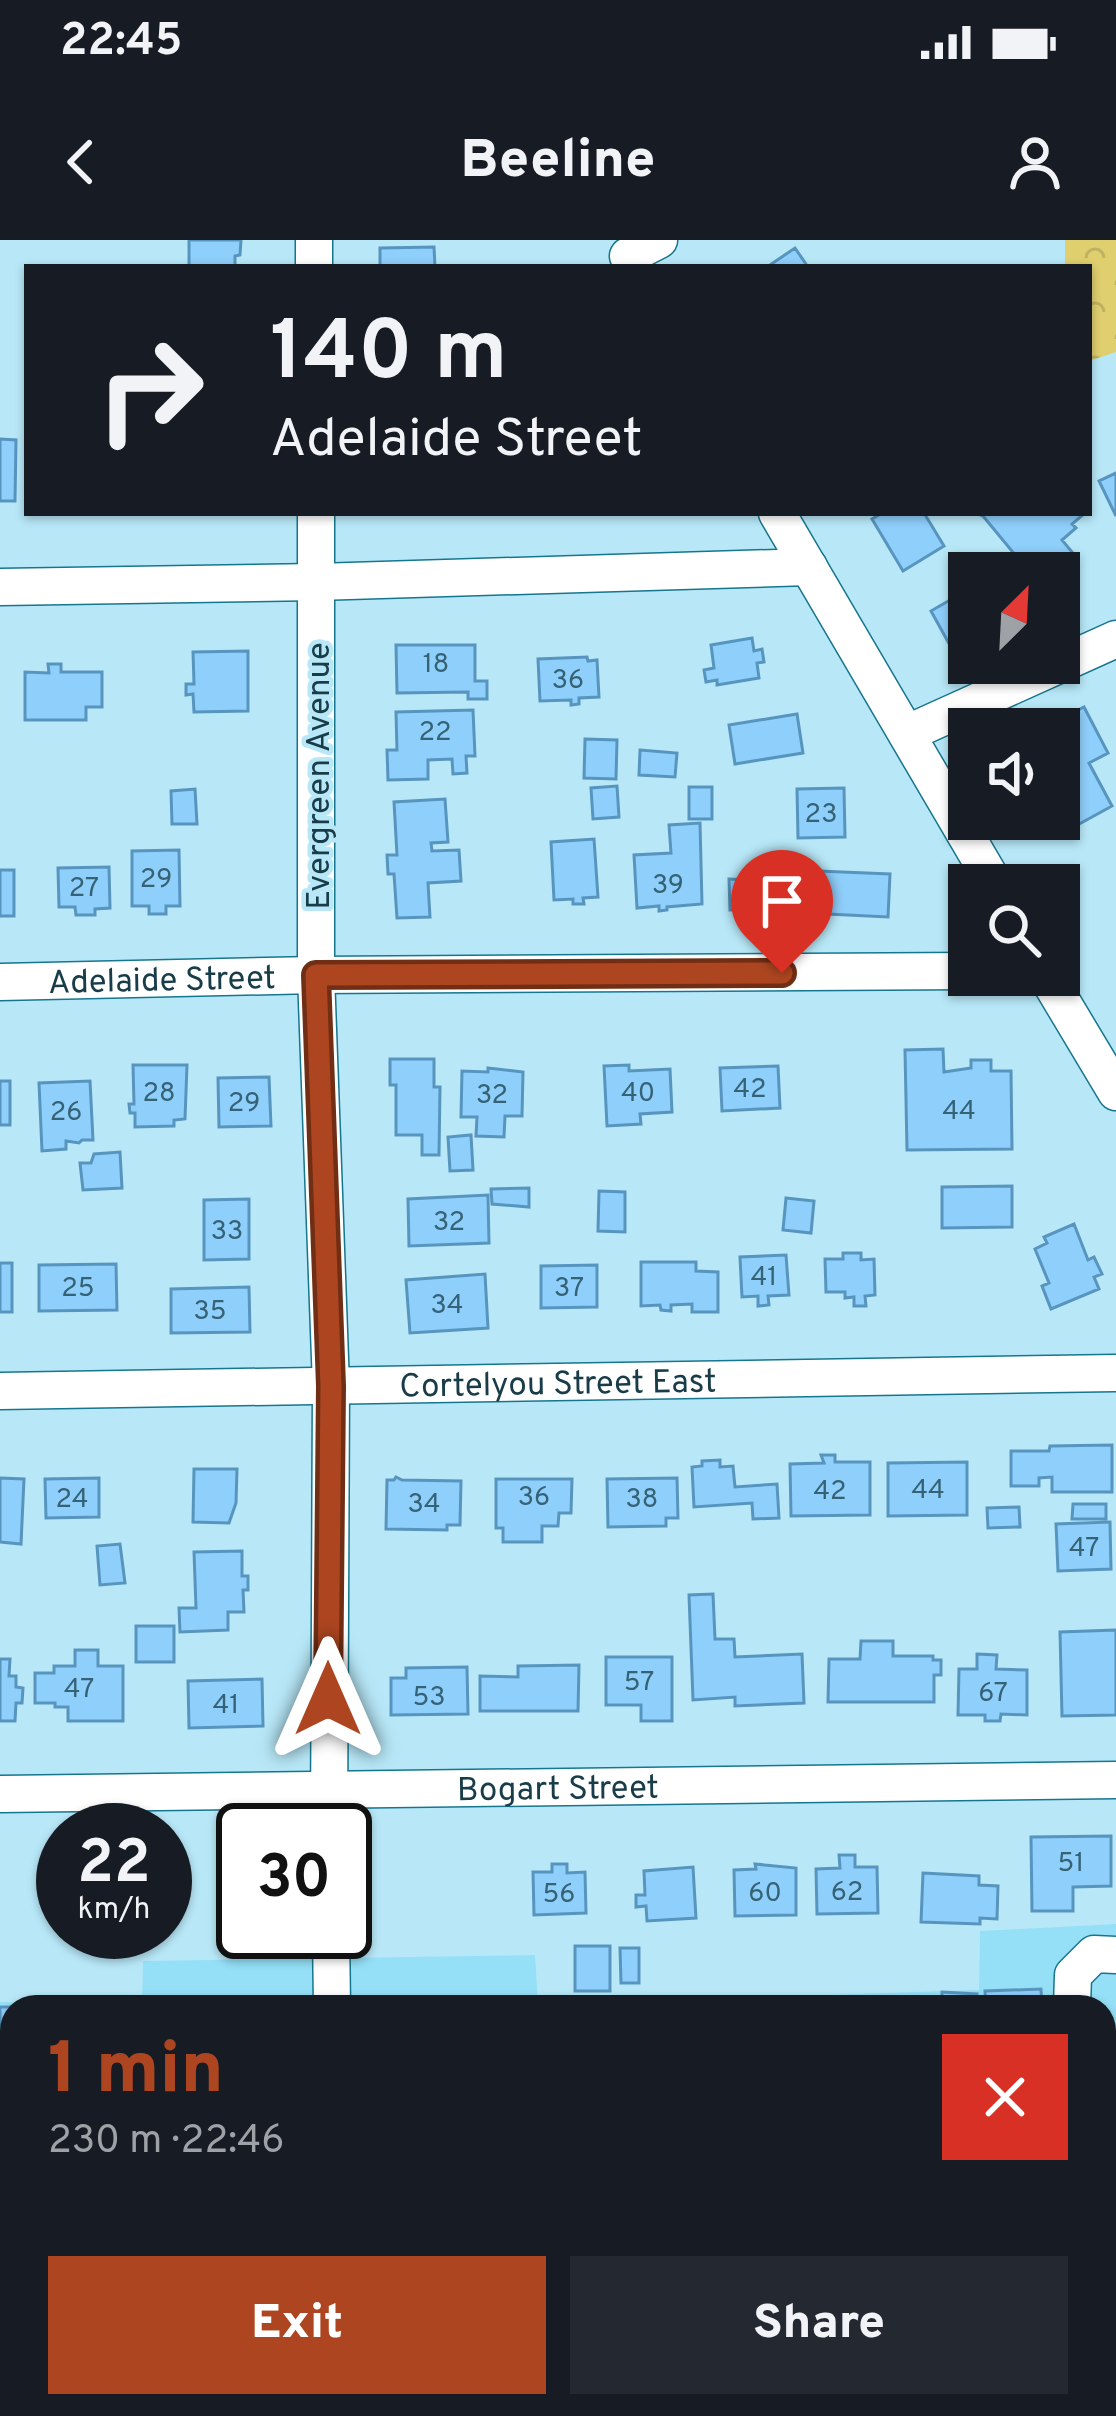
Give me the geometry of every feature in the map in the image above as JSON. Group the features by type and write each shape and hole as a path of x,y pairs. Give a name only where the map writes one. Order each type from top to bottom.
{"street":[{"name":"Evergreen Avenue","path":"316,516 316,975 331,1386 328,1803"},
{"path":"780,516 982,864"},
{"path":"0,587 809,567"},
{"path":"908,734 1116,639"},
{"name":"Adelaide Street","path":"0,982 948,971"},
{"path":"1059,996 1116,1092"},
{"name":"Cortelyou Street East","path":"0,1391 1116,1373"},
{"name":"Bogart Street","path":"0,1794 1116,1780"},
{"path":"1072,1995 1073,1975 1094,1954 1116,1955"},
{"path":"331,1959 332,1995"}],"shaded area":[{"path":"1116,1924 1116,1995 822,1995 979,1990 980,1931"},
{"path":"535,1955 537,1995 142,1995 143,1961"}],"green space":[{"path":"1065,240 1116,240 1116,352 1092,360 1092,264 1065,264"}],"building":[{"path":"189,240 241,240 235,264 189,264"},
{"path":"434,247 435,264 380,264 380,248"},
{"path":"795,248 806,264 771,264"},
{"path":"0,439 16,440 15,501 0,501"},
{"path":"1116,473 1116,516 1099,481"},
{"path":"926,516 944,546 903,571 872,519"},
{"path":"983,516 1081,516 1062,540 1072,552 1013,552"},
{"path":"948,601 948,642 931,611"},
{"path":"752,638 754,651 762,649 759,678 717,685 717,680 706,682 704,670 714,668 711,645"},
{"path":"396,645 475,645 475,681 487,681 487,699 468,699 468,692 397,693"},
{"path":"248,651 248,711 194,712 193,694 186,695 186,684 194,684 193,652"},
{"path":"538,659 597,660 599,697 579,698 579,704 571,705 571,700 540,701"},
{"path":"48,664 61,664 61,672 102,672 102,707 86,707 86,720 25,720 25,672 49,673"},
{"path":"1084,707 1108,753 1089,763 1112,806 1080,824 1080,709"},
{"path":"473,710 475,756 466,756 467,773 453,774 452,759 428,760 428,779 388,780 387,750 397,750 396,712"},
{"path":"797,714 803,753 735,764 729,725"},
{"path":"585,739 617,740 616,779 584,778"},
{"path":"640,750 677,753 675,777 639,775"},
{"path":"617,786 619,817 593,819 591,788"},
{"path":"689,787 712,787 712,819 689,819"},
{"path":"844,788 845,837 798,838 797,789"},
{"path":"195,789 197,824 172,824 171,791"},
{"path":"445,799 448,842 431,843 432,851 459,850 461,881 428,883 430,917 397,918 394,874 388,874 387,855 397,855 394,802"},
{"path":"700,823 702,904 659,911 659,906 637,908 634,855 671,853 669,825"},
{"path":"594,839 598,897 583,898 584,904 554,900 551,842"},
{"path":"179,850 180,906 166,906 166,914 149,914 149,906 132,906 132,851"},
{"path":"109,867 110,908 95,909 95,915 76,915 75,907 59,907 58,868"},
{"path":"0,870 14,870 14,916 0,916"},
{"path":"818,871 890,874 888,917 828,914 829,902 816,902"},
{"path":"729,879 746,880 745,910 730,910"},
{"path":"943,1049 944,1072 971,1068 971,1060 991,1060 991,1071 1011,1071 1012,1149 907,1150 905,1050"},
{"path":"390,1059 434,1059 434,1087 440,1087 439,1155 422,1155 422,1135 396,1135 396,1085 390,1085"},
{"path":"133,1065 187,1065 185,1119 174,1120 174,1126 135,1127 129,1104 134,1104"},
{"path":"629,1065 629,1071 670,1069 672,1112 640,1114 641,1124 607,1126 604,1066"},
{"path":"778,1066 780,1108 722,1111 720,1068"},
{"path":"488,1068 523,1072 522,1116 505,1116 504,1137 476,1136 477,1117 461,1117 462,1071 488,1072"},
{"path":"269,1077 271,1126 219,1127 218,1078"},
{"path":"0,1081 10,1081 10,1125 0,1125"},
{"path":"90,1081 93,1140 66,1141 66,1149 42,1151 39,1083"},
{"path":"471,1135 473,1170 450,1171 448,1137"},
{"path":"120,1152 122,1188 83,1190 80,1163 91,1163 94,1154"},
{"path":"1012,1186 1012,1227 942,1228 942,1187"},
{"path":"529,1188 529,1207 492,1204 491,1189"},
{"path":"599,1191 625,1192 625,1232 598,1231"},
{"path":"488,1195 489,1243 409,1246 408,1199"},
{"path":"786,1198 814,1201 811,1233 783,1230"},
{"path":"249,1199 249,1259 204,1260 204,1200"},
{"path":"1074,1224 1088,1260 1094,1257 1102,1274 1094,1277 1099,1289 1051,1309 1042,1286 1049,1283 1035,1249 1047,1243 1044,1237"},
{"path":"843,1253 874,1259 875,1295 865,1296 866,1306 854,1306 854,1297 845,1298 845,1292 826,1292 825,1259 843,1259"},
{"path":"786,1255 789,1295 768,1296 769,1305 758,1306 758,1296 742,1297 740,1257"},
{"path":"641,1262 696,1262 696,1271 718,1272 718,1312 692,1312 692,1304 671,1305 671,1311 661,1310 660,1305 641,1306"},
{"path":"0,1263 12,1263 12,1312 0,1312"},
{"path":"116,1264 117,1310 39,1311 39,1265"},
{"path":"597,1265 597,1307 541,1308 541,1266"},
{"path":"485,1274 488,1328 410,1333 406,1280"},
{"path":"249,1287 250,1332 171,1333 171,1289"},
{"path":"1112,1445 1112,1492 1052,1492 1052,1477 1039,1478 1039,1486 1011,1486 1011,1451"},
{"path":"821,1455 835,1455 835,1462 870,1462 870,1515 791,1516 790,1464 824,1463"},
{"path":"720,1460 720,1467 733,1466 735,1487 777,1484 779,1518 753,1519 752,1503 694,1507 692,1467"},
{"path":"967,1462 967,1515 888,1516 888,1463"},
{"path":"194,1469 237,1469 236,1503 229,1523 193,1522"},
{"path":"0,1478 24,1479 21,1544 0,1542"},
{"path":"99,1478 99,1517 46,1518 45,1479"},
{"path":"677,1478 678,1518 666,1518 666,1526 608,1527 607,1479"},
{"path":"496,1479 572,1479 571,1513 559,1513 558,1526 542,1526 542,1542 503,1542 503,1528 496,1528"},
{"path":"387,1480 461,1481 460,1525 447,1525 447,1530 386,1529"},
{"path":"1073,1504 1106,1504 1106,1519 1072,1519"},
{"path":"1019,1507 1020,1527 988,1528 987,1508"},
{"path":"1110,1522 1111,1569 1058,1571 1056,1524"},
{"path":"120,1544 125,1583 100,1585 97,1546"},
{"path":"242,1551 242,1576 248,1576 244,1612 228,1612 228,1630 180,1632 179,1608 196,1608 194,1552"},
{"path":"713,1594 715,1639 734,1639 735,1657 802,1654 804,1703 735,1706 735,1697 693,1700 689,1595"},
{"path":"136,1626 174,1626 174,1662 136,1662"},
{"path":"1116,1630 1116,1715 1062,1716 1060,1632"},
{"path":"861,1641 893,1641 893,1656 941,1660 941,1675 934,1675 934,1702 828,1702 829,1659 860,1659"},
{"path":"75,1650 98,1650 98,1666 123,1666 123,1721 68,1721 68,1707 35,1703 35,1673 54,1673 54,1666 75,1666"},
{"path":"977,1654 997,1655 996,1669 1027,1670 1027,1715 1001,1714 1000,1721 985,1721 985,1715 958,1715 959,1669 977,1669"},
{"path":"606,1657 672,1657 672,1721 641,1721 641,1705 606,1705"},
{"path":"0,1659 10,1659 9,1676 16,1676 16,1687 23,1688 15,1721 0,1721"},
{"path":"579,1665 578,1711 480,1711 480,1676 518,1677 518,1666"},
{"path":"467,1667 468,1714 391,1715 391,1678 406,1678 406,1668"},
{"path":"262,1679 263,1726 189,1728 188,1681"},
{"path":"1111,1836 1111,1886 1073,1887 1073,1911 1032,1911 1031,1837"},
{"path":"839,1855 855,1855 855,1867 877,1867 878,1913 817,1914 816,1869 840,1868"},
{"path":"552,1864 567,1864 567,1873 585,1872 586,1913 534,1915 533,1872 552,1872"},
{"path":"755,1864 796,1868 796,1915 735,1916 734,1870 756,1869"},
{"path":"693,1867 696,1918 647,1921 646,1906 636,1907 636,1895 645,1895 644,1871"},
{"path":"923,1873 979,1876 979,1885 998,1886 997,1919 980,1918 980,1924 921,1922"},
{"path":"575,1946 610,1946 610,1991 575,1991"},
{"path":"620,1948 639,1948 639,1983 621,1983"},
{"path":"1041,1989 1041,1995 985,1995 985,1991"}],"route":[{"path":"328,1699 331,1386 316,975 782,973"}]}
